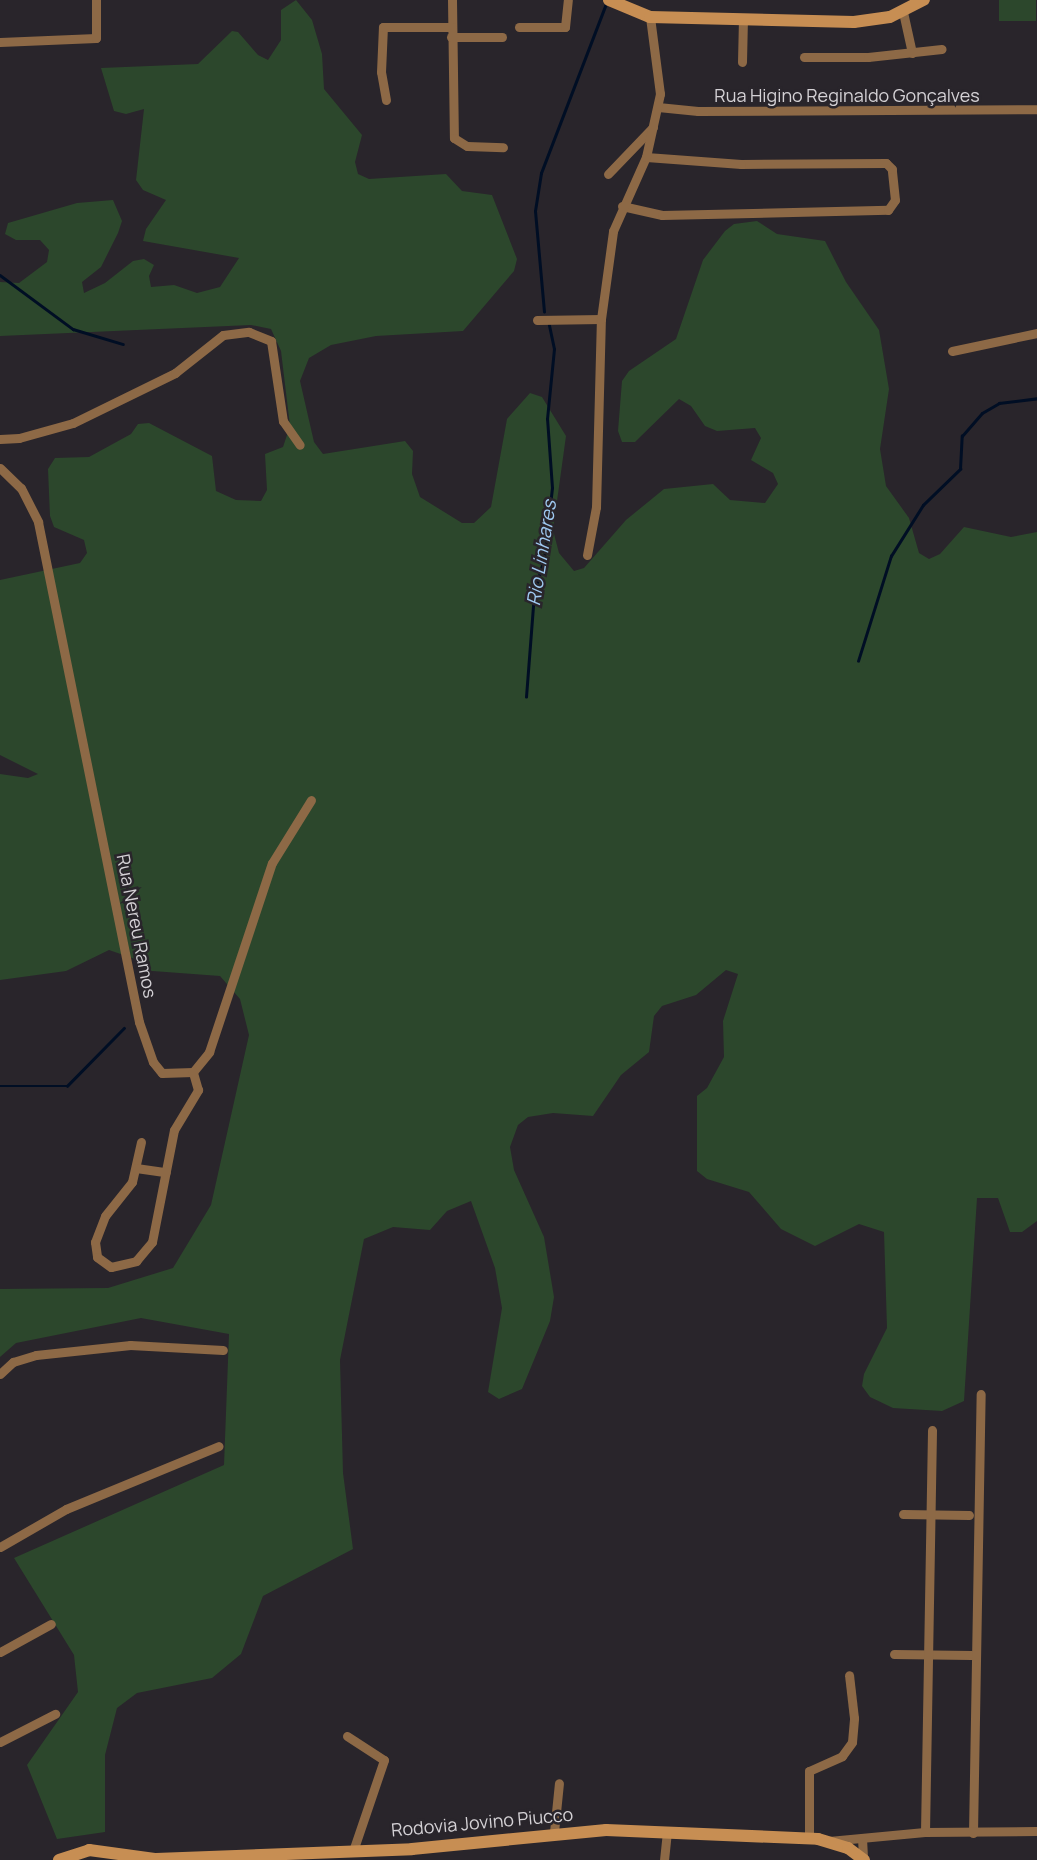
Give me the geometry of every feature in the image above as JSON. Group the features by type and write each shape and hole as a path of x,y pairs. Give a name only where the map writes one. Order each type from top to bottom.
{"main road":[{"path":"609,0 626,10 650,16 853,22 903,12 924,0"},
{"name":"Rodovia Jovino Piucco","path":"59,1860 89,1850 156,1859 354,1848 434,1847 554,1832 667,1832 809,1838 829,1841 864,1859"}],"street":[{"path":"0,42 96,38 96,0"},
{"path":"452,0 454,138 467,146 503,147"},
{"path":"519,27 565,27 568,0"},
{"path":"626,10 640,0"},
{"path":"903,12 912,53"},
{"path":"587,555 596,507 601,319 613,231 646,157 658,107 660,72 650,16"},
{"path":"742,62 743,19"},
{"path":"386,100 381,72 383,27 502,37"},
{"path":"804,57 942,50"},
{"name":"Rua Higino Reginaldo Gonçalves","path":"658,107 698,111 1037,109"},
{"path":"608,174 654,126"},
{"path":"622,206 662,215 888,210 895,200 892,169 886,163 741,164 646,157"},
{"path":"537,320 601,319"},
{"path":"0,439 19,438 73,424 175,373 223,335 241,332 258,333 271,341 283,421 300,445"},
{"path":"952,351 1037,333"},
{"name":"Rua Nereu Ramos","path":"0,468 21,488 40,533 139,1022 157,1069 170,1075 193,1072"},
{"path":"141,1142 127,1193 105,1216 95,1242 97,1257 111,1267 136,1261 152,1242 174,1130 198,1090 193,1072 209,1052 231,975 277,852 311,800"},
{"path":"136,1168 166,1172"},
{"path":"0,1374 20,1358 36,1355 130,1345 223,1350"},
{"path":"974,1833 981,1394"},
{"path":"925,1832 932,1430"},
{"path":"0,1547 66,1509 219,1446"},
{"path":"903,1514 970,1515"},
{"path":"0,1652 51,1624"},
{"path":"894,1654 971,1655"},
{"path":"809,1838 809,1771 842,1756 852,1742 854,1718 849,1675"},
{"path":"0,1742 55,1714"},
{"path":"346,1736 384,1760 354,1848"},
{"path":"554,1832 559,1783"},
{"path":"829,1841 925,1832 1037,1831"},
{"path":"664,1860 667,1832"},
{"path":"862,1838 864,1859"}],"green space":[{"path":"296,0 312,20 322,54 324,89 362,135 355,162 358,174 369,179 446,174 462,191 492,195 517,259 514,271 463,331 376,336 331,345 309,358 300,381 314,442 323,454 405,441 413,451 412,474 420,497 462,523 474,523 491,507 507,419 530,393 542,397 566,436 553,530 559,553 574,571 584,568 626,520 664,489 713,484 730,500 765,503 778,484 773,473 751,460 761,438 755,428 717,431 705,426 691,406 679,399 635,442 622,442 618,431 622,381 629,371 676,339 703,260 725,231 734,224 757,221 777,234 825,241 846,282 879,330 889,389 880,449 886,486 909,518 919,553 929,559 940,554 964,527 1011,537 1037,532 1037,1221 1022,1232 1010,1232 998,1198 977,1198 964,1401 942,1411 893,1408 870,1397 862,1386 864,1374 887,1328 884,1232 859,1224 815,1246 781,1229 749,1192 707,1179 697,1171 697,1096 707,1088 724,1057 723,1021 738,974 726,970 696,995 662,1006 654,1016 649,1052 621,1075 593,1116 553,1113 528,1117 518,1125 510,1147 514,1170 544,1237 554,1297 550,1321 522,1389 499,1399 488,1392 502,1308 495,1268 471,1201 447,1211 430,1230 393,1227 364,1239 340,1360 343,1473 353,1549 263,1596 241,1654 212,1678 137,1693 117,1708 105,1755 105,1832 57,1839 27,1765 78,1692 74,1655 14,1558 224,1465 229,1334 141,1318 16,1343 0,1357 0,1289 108,1288 173,1268 211,1205 249,1035 240,999 220,976 139,970 135,959 109,950 66,971 0,980 0,774 28,778 38,774 0,755 0,580 80,563 87,553 84,540 54,527 50,516 48,469 55,458 89,457 131,434 138,424 149,423 212,456 216,491 236,500 261,501 267,490 265,454 283,447 290,426 281,351 271,329 251,325 0,336 0,282 19,283 47,262 49,250 40,240 16,240 5,234 8,223 77,203 113,200 122,221 101,267 82,282 84,293 105,283 133,261 144,259 154,265 149,276 151,287 174,285 197,293 220,287 239,258 143,241 146,229 166,200 143,190 136,180 144,109 126,114 114,111 101,68 198,64 232,31 238,32 258,55 268,60 281,40 281,10"},
{"path":"999,0 1036,0 1036,21 999,21"}],"waterway":[{"name":"Rio Linhares","path":"544,312 535,211 541,173 606,4"},
{"path":"0,275 73,329 123,344"},
{"name":"Rio Linhares","path":"526,697 534,593 544,558 552,488 547,419 554,349 549,326"},
{"path":"858,661 891,556 923,505 960,469 962,436 982,413 999,403 1037,398"},
{"path":"0,1086 67,1086 124,1028"}]}
